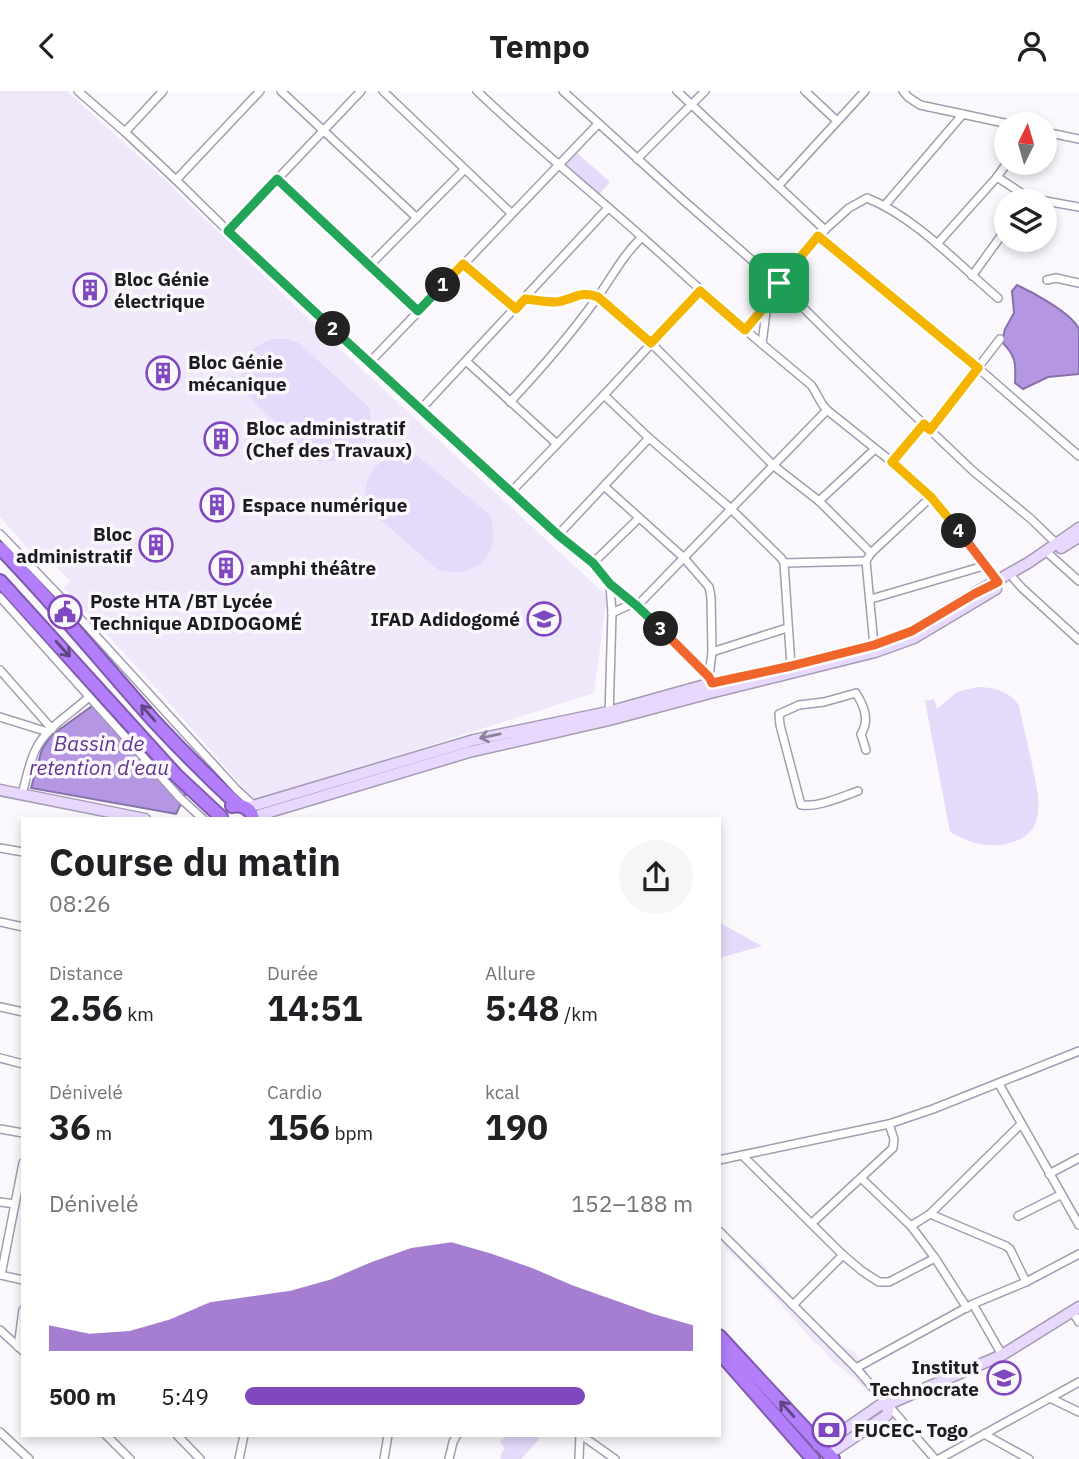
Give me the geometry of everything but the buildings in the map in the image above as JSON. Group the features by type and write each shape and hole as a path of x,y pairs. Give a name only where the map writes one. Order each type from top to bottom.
{"highway":[{"path":"0,548 156,722 216,785 249,811"},
{"path":"6,595 29,578"},
{"path":"0,581 6,595 176,775 220,817"},
{"path":"222,817 227,809 249,811"},
{"path":"721,1338 828,1457"},
{"path":"721,1354 807,1457 818,1445"}],"main road":[{"path":"712,684 875,652 914,638 1050,555 1079,528"},
{"path":"249,811 609,716 712,684 874,645 912,631 1028,563 1079,537"},
{"path":"0,790 95,814 125,817"},
{"path":"818,1445 880,1405 889,1404 1002,1355 1075,1309"},
{"path":"828,1457 887,1415 889,1404"}],"street":[{"path":"78,91 420,410 558,535 593,563 610,584 637,606 712,684"},
{"path":"125,132 163,91"},
{"path":"176,180 260,91"},
{"path":"281,91 417,218"},
{"path":"228,231 361,91"},
{"path":"383,91 511,213"},
{"path":"477,91 700,291 811,385 827,410 931,497 998,582"},
{"path":"563,91 779,283 846,351 973,471 1059,546"},
{"path":"677,91 825,230"},
{"path":"637,159 705,91"},
{"path":"805,91 837,121"},
{"path":"779,185 865,91"},
{"path":"903,91 920,105 994,121"},
{"path":"885,205 963,114"},
{"path":"369,363 598,124"},
{"path":"1057,134 1079,139"},
{"path":"369,266 464,170"},
{"path":"937,244 997,177 1013,189"},
{"path":"277,179 418,311"},
{"path":"745,330 818,236 849,208 867,198 885,205 937,244 998,298"},
{"path":"1057,204 1079,207"},
{"path":"420,410 608,208"},
{"path":"818,236 978,368 1079,456"},
{"path":"510,402 598,297 627,253 642,237"},
{"path":"972,276 994,246"},
{"path":"463,264 516,309"},
{"path":"1047,280 1056,278 1079,283"},
{"path":"511,492 700,291"},
{"path":"525,299 555,302 585,293 598,297 651,343 774,466 819,501 871,553"},
{"path":"762,344 767,304"},
{"path":"930,430 1000,339"},
{"path":"466,361 557,444"},
{"path":"604,395 730,508 781,558 784,563 791,666"},
{"path":"637,606 827,410"},
{"path":"892,462 924,424"},
{"path":"558,535 649,438"},
{"path":"819,501 875,449"},
{"path":"604,486 684,558 711,591 712,684"},
{"path":"874,645 866,561 871,553 931,497"},
{"path":"593,563 639,518"},
{"path":"0,534 236,789 249,811"},
{"path":"1050,555 1079,581"},
{"path":"784,563 866,561"},
{"path":"871,599 987,565"},
{"path":"1014,579 1079,640"},
{"path":"609,716 612,613 610,584"},
{"path":"6,595 89,697 200,817"},
{"path":"612,613 629,605 637,606"},
{"path":"712,652 788,628"},
{"path":"0,670 50,730"},
{"path":"858,791 802,806 779,714 799,705 824,702 856,693 863,704 866,719 861,734 866,750"},
{"path":"22,795 33,756 40,743 50,730 89,697"},
{"path":"0,717 50,730"},
{"path":"0,848 21,852"},
{"path":"0,922 21,927"},
{"path":"0,1007 21,1011"},
{"path":"721,1160 889,1124 999,1084 1079,1051"},
{"path":"0,1058 21,1063"},
{"path":"999,1084 1079,1225"},
{"path":"812,1223 893,1148 894,1139 889,1124"},
{"path":"911,1226 930,1214 1021,1124"},
{"path":"0,1129 21,1133"},
{"path":"743,1156 843,1255 862,1271 884,1283 935,1258"},
{"path":"1049,1174 1079,1158"},
{"path":"21,1173 0,1275 21,1280"},
{"path":"862,1179 911,1226 1002,1355"},
{"path":"1018,1216 1060,1195"},
{"path":"0,1202 15,1204"},
{"path":"930,1214 1008,1248 1026,1282"},
{"path":"721,1233 856,1368 937,1459 1079,1383"},
{"path":"856,1368 970,1306 1026,1282 1079,1254"},
{"path":"793,1305 843,1255"},
{"path":"1075,1309 1079,1322"},
{"path":"2,1334 20,1349"},
{"path":"1050,1398 1079,1412"},
{"path":"0,1433 25,1458"},
{"path":"984,1434 1029,1459"},
{"path":"108,1437 130,1459"},
{"path":"179,1437 200,1459"},
{"path":"239,1459 244,1437"},
{"path":"384,1459 388,1437"},
{"path":"449,1459 456,1437"},
{"path":"579,1459 581,1437"},
{"path":"584,1437 615,1459"}],"shaded area":[{"path":"0,91 67,91 607,596 594,693 255,801 64,588 70,581 48,559 39,561 0,517"},
{"path":"576,152 610,182 597,197 563,167"},
{"path":"273,339 299,343 370,408 370,421 364,442 350,455 329,461 316,461 242,390 243,364 246,358 257,347"},
{"path":"404,453 416,455 490,515 493,542 483,561 464,571 437,569 368,509 366,489 371,472 384,460"},
{"path":"977,687 1001,691 1019,706 1037,789 1036,823 1030,832 1020,839 1006,844 977,843 950,832 925,701 934,699 937,709 957,692"},
{"path":"721,924 762,946 721,957"},
{"path":"721,1237 736,1239 747,1252 761,1262 820,1328 838,1343 852,1350 884,1392 877,1401 829,1358 744,1265 726,1250"},
{"path":"505,1437 540,1438 521,1459 500,1458 505,1449 500,1442"}],"water":[{"path":"1017,285 1052,304 1076,324 1079,330 1079,374 1048,377 1023,389 1015,383 1014,360 1002,342 1005,329 1014,313 1012,291"},
{"name":"Bassin de retention d'eau","path":"103,698 189,788 176,814 31,788 42,749 52,735"}],"place":[{"name":"Bloc Génie électrique","path":"90,290"},
{"name":"Bloc Génie mécanique","path":"163,373"},
{"name":"Bloc administratif (Chef des Travaux)","path":"221,439"},
{"name":"Espace numérique","path":"217,505"},
{"name":"Bloc administratif","path":"156,545"},
{"name":"amphi théâtre","path":"226,568"},
{"name":"Poste HTA /BT Lycée Technique ADIDOGOMÉ","path":"65,612"},
{"name":"IFAD Adidogomé","path":"544,619"},
{"name":"Institut Technocrate","path":"1004,1378"},
{"name":"FUCEC- Togo","path":"829,1430"}],"route":[{"path":"277,179 418,311 463,264 516,309 525,299 555,302 585,293 598,297 651,343 700,291 745,330 767,304 779,283 818,236 978,368 930,430 924,424 892,462 931,497 998,582 912,631 874,645 712,683 637,606 610,584 593,563 558,535 420,410 228,231 277,179"}]}
